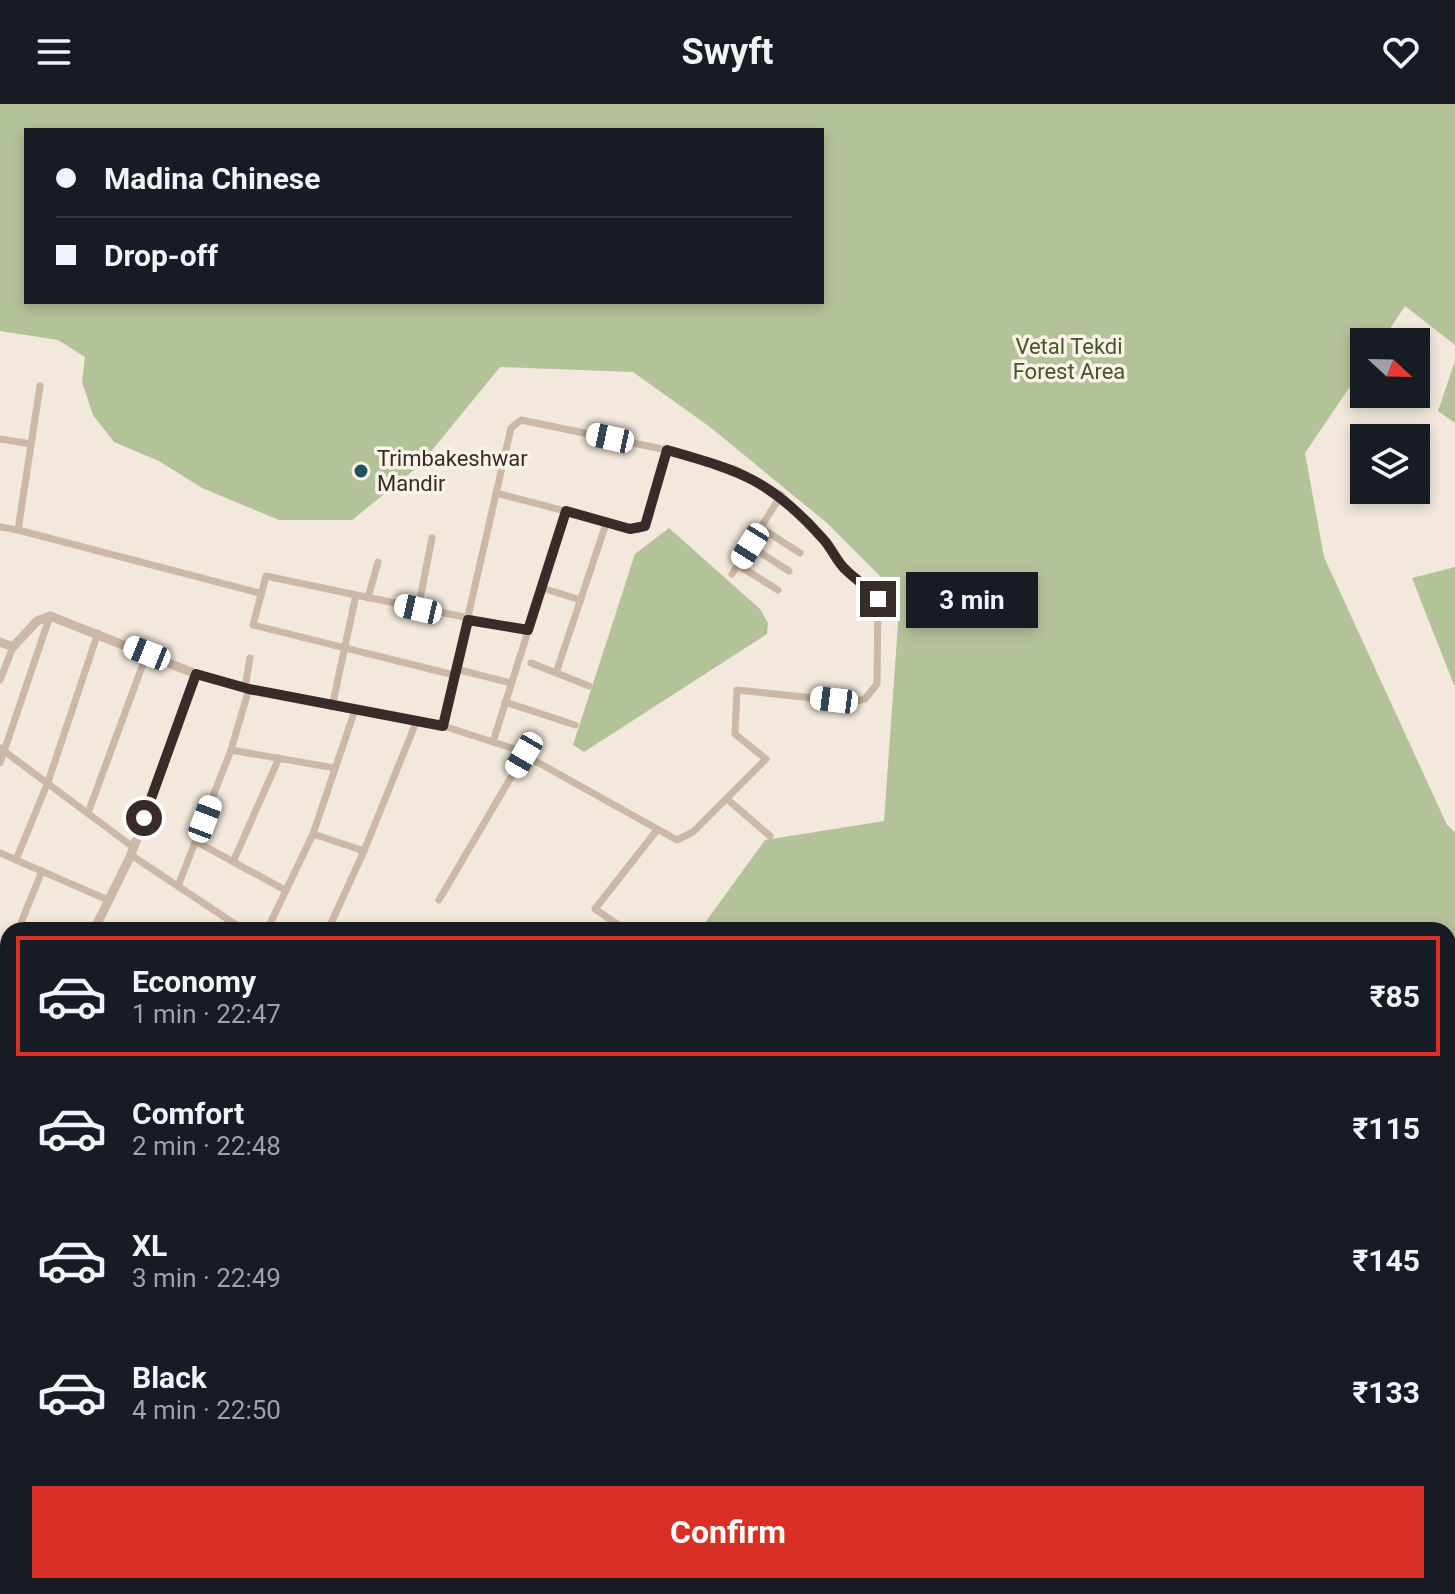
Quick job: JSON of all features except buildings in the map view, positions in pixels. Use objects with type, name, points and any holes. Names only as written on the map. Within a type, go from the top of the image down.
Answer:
[{"type":"street","points":[[18,530],[40,386]]},
{"type":"street","points":[[0,680],[13,647],[37,621],[50,616],[196,674],[332,707],[417,720],[493,742],[524,755],[672,839],[682,839],[766,759],[735,734],[737,690],[852,702],[865,699],[877,684],[878,599],[862,581],[846,570],[826,542],[781,495],[735,469],[667,450],[521,420],[511,428],[443,726]]},
{"type":"street","points":[[0,439],[31,444]]},
{"type":"street","points":[[496,493],[630,529],[645,526],[667,450]]},
{"type":"street","points":[[732,574],[781,495]]},
{"type":"street","points":[[493,742],[566,511]]},
{"type":"street","points":[[556,673],[607,521]]},
{"type":"street","points":[[0,527],[259,593]]},
{"type":"street","points":[[761,528],[800,553]]},
{"type":"street","points":[[418,609],[432,538]]},
{"type":"street","points":[[750,546],[789,571]]},
{"type":"street","points":[[368,598],[378,562]]},
{"type":"street","points":[[738,565],[778,590]]},
{"type":"street","points":[[511,683],[345,650],[253,625],[259,593],[266,576],[528,630]]},
{"type":"street","points":[[542,588],[581,600]]},
{"type":"street","points":[[332,707],[356,595]]},
{"type":"street","points":[[0,763],[2,749],[50,616]]},
{"type":"street","points":[[16,860],[48,782],[98,633]]},
{"type":"street","points":[[0,642],[13,647]]},
{"type":"street","points":[[88,813],[147,653]]},
{"type":"street","points":[[178,886],[231,750],[247,688],[250,658]]},
{"type":"street","points":[[531,663],[589,686]]},
{"type":"street","points":[[100,922],[132,851],[196,674]]},
{"type":"street","points":[[505,702],[575,725]]},
{"type":"street","points":[[271,922],[313,834],[355,710]]},
{"type":"street","points":[[332,922],[417,720]]},
{"type":"street","points":[[2,749],[178,886],[232,922]]},
{"type":"street","points":[[231,750],[335,768]]},
{"type":"street","points":[[439,900],[524,755]]},
{"type":"street","points":[[233,862],[279,758]]},
{"type":"street","points":[[727,799],[770,836]]},
{"type":"street","points":[[614,922],[595,909],[657,830]]},
{"type":"street","points":[[313,834],[364,851]]},
{"type":"street","points":[[197,842],[285,890]]},
{"type":"street","points":[[0,853],[108,900]]},
{"type":"street","points":[[21,922],[42,871]]},
{"type":"green space","name":"Vetal Tekdi Forest Area","points":[[0,104],[1455,104],[1455,345],[1405,306],[1390,328],[1350,328],[1350,387],[1305,453],[1324,557],[1447,825],[1455,832],[1455,922],[705,922],[765,840],[884,821],[900,596],[827,523],[710,427],[633,372],[500,367],[420,465],[352,520],[279,520],[202,488],[159,461],[114,442],[93,415],[82,382],[85,357],[58,340],[0,331]]},
{"type":"green space","points":[[1455,361],[1455,423],[1438,411]]},
{"type":"green space","points":[[669,528],[760,609],[768,623],[767,634],[584,752],[573,745],[635,554]]},
{"type":"green space","points":[[1455,567],[1455,685],[1454,685],[1412,578]]},
{"type":"place","name":"Trimbakeshwar Mandir","points":[[361,471]]},
{"type":"route","points":[[144,818],[196,674],[332,707],[443,726],[468,620],[528,630],[566,511],[630,529],[638,530],[645,526],[667,450],[735,469],[781,495],[826,542],[846,570],[862,581],[878,599]]}]
